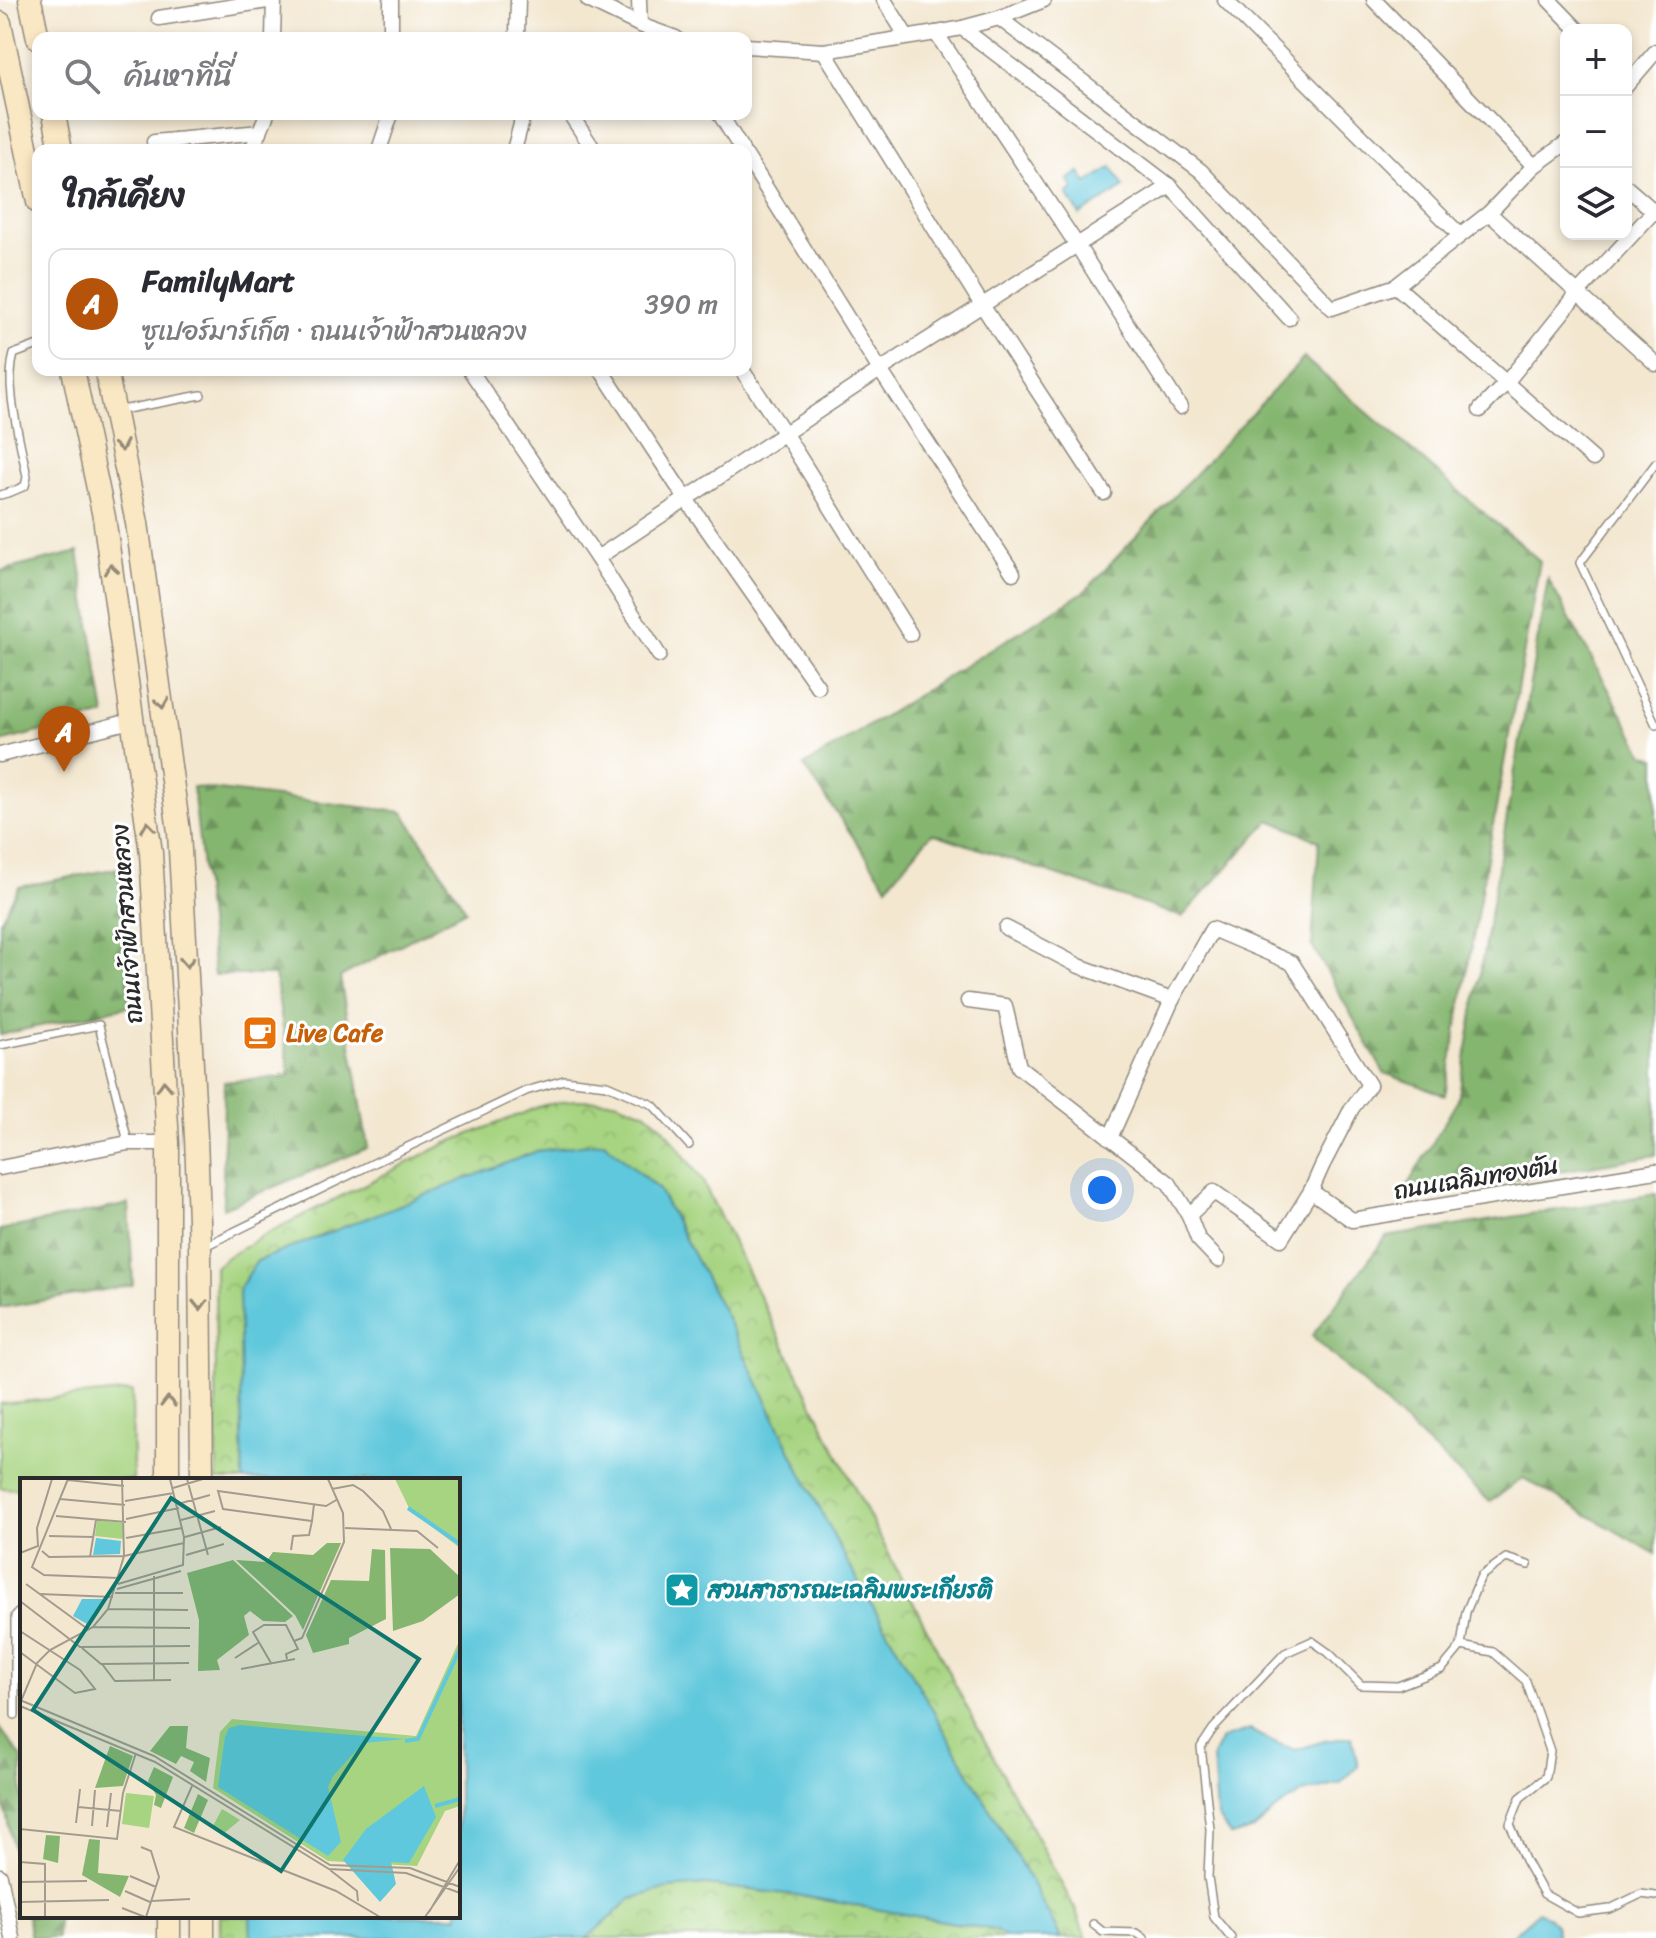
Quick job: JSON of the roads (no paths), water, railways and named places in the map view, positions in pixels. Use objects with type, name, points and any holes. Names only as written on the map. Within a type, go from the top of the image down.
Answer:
[{"type":"main road","points":[[30,0],[37,32]]},
{"type":"main road","points":[[0,23],[32,172]]},
{"type":"main road","points":[[23,128],[49,120]]},
{"type":"main road","points":[[55,120],[60,144]]},
{"type":"main road","name":"ถนนเจ้าฟ้าสวนหลวง","points":[[74,376],[104,517],[151,853],[168,1143],[168,1478]]},
{"type":"main road","points":[[107,376],[137,523],[179,832],[200,1248],[202,1478]]},
{"type":"street","points":[[159,18],[274,0],[273,32]]},
{"type":"street","points":[[391,0],[391,32]]},
{"type":"street","points":[[518,0],[518,32]]},
{"type":"street","points":[[588,0],[658,32]]},
{"type":"street","points":[[639,0],[640,25]]},
{"type":"street","points":[[884,0],[907,37]]},
{"type":"street","points":[[1225,0],[1460,235]]},
{"type":"street","points":[[1374,0],[1534,166]]},
{"type":"street","points":[[1549,0],[1572,24]]},
{"type":"street","points":[[752,46],[824,51],[962,28],[999,18],[1038,1]]},
{"type":"street","points":[[999,18],[1201,171],[1332,308],[1396,286],[1489,213],[1534,166],[1560,147]]},
{"type":"street","points":[[962,28],[1170,186],[1289,318]]},
{"type":"street","points":[[936,33],[1180,407]]},
{"type":"street","points":[[824,51],[982,305],[1104,493]]},
{"type":"street","points":[[1632,78],[1654,58]]},
{"type":"street","points":[[255,144],[265,120]]},
{"type":"street","points":[[381,144],[389,120]]},
{"type":"street","points":[[516,144],[521,120]]},
{"type":"street","points":[[574,120],[590,144]]},
{"type":"street","points":[[724,120],[738,144]]},
{"type":"street","points":[[154,142],[260,132]]},
{"type":"street","points":[[752,166],[880,370],[1013,573]]},
{"type":"street","points":[[597,558],[880,370],[1170,186]]},
{"type":"street","points":[[1480,410],[1506,383],[1578,293],[1655,211],[1632,192]]},
{"type":"street","points":[[1489,213],[1656,364]]},
{"type":"street","points":[[1396,286],[1593,459]]},
{"type":"street","points":[[474,376],[659,655]]},
{"type":"street","points":[[605,376],[686,499],[818,687]]},
{"type":"street","points":[[746,376],[910,634]]},
{"type":"street","points":[[0,755],[134,720]]},
{"type":"street","points":[[1006,928],[1079,966],[1172,1000]]},
{"type":"street","points":[[1110,1138],[1172,1000],[1212,929],[1292,963],[1369,1085],[1352,1108],[1311,1191],[1281,1239],[1214,1192],[1189,1215]]},
{"type":"street","points":[[968,1001],[1005,1006],[1019,1067],[1169,1183],[1189,1215],[1198,1239],[1218,1260]]},
{"type":"street","points":[[0,1168],[128,1143],[168,1143]]},
{"type":"street","name":"ถนนเฉลิมทองตัน","points":[[1311,1191],[1352,1220],[1656,1171]]},
{"type":"street","points":[[0,1876],[8,1935]]},
{"type":"lane","points":[[0,495],[25,486],[27,477],[10,366],[14,354],[32,347]]},
{"type":"lane","points":[[114,412],[201,395]]},
{"type":"lane","points":[[1656,463],[1580,563],[1656,725]]},
{"type":"lane","points":[[0,1045],[99,1025],[128,1143]]},
{"type":"lane","points":[[200,1248],[526,1091],[564,1080],[607,1085],[653,1105],[689,1145]]},
{"type":"lane","points":[[1231,1938],[1214,1917],[1208,1877],[1210,1829],[1201,1747],[1213,1729],[1285,1653],[1312,1641],[1329,1653],[1361,1685],[1398,1686],[1442,1669],[1461,1646],[1466,1612],[1481,1576],[1506,1558],[1528,1565]]},
{"type":"lane","points":[[15,1715],[15,1616],[20,1611]]},
{"type":"lane","points":[[1461,1646],[1493,1652],[1526,1681],[1541,1721],[1550,1751],[1546,1777],[1520,1798],[1510,1824],[1544,1894],[1578,1913],[1610,1909],[1641,1894],[1656,1896]]},
{"type":"lane","points":[[1093,1924],[1103,1932],[1137,1933],[1144,1938]]},
{"type":"water","points":[[1112,167],[1124,187],[1080,215],[1067,194],[1074,189],[1068,180],[1079,172],[1087,183]]},
{"type":"water","name":"สวนสาธารณะเฉลิมพระเกียรติ","points":[[604,1142],[659,1190],[726,1316],[843,1554],[1061,1938],[1007,1938],[994,1930],[796,1895],[706,1885],[668,1888],[631,1899],[587,1938],[251,1938],[250,1918],[460,1918],[460,1478],[243,1478],[239,1289],[257,1261],[537,1151]]},
{"type":"water","points":[[1250,1730],[1296,1750],[1324,1741],[1352,1737],[1358,1766],[1340,1784],[1302,1793],[1276,1809],[1254,1829],[1231,1836],[1217,1817],[1213,1756],[1222,1739]]},
{"type":"water","points":[[1538,1912],[1552,1922],[1557,1938],[1509,1938]]},
{"type":"place","name":"FamilyMart","points":[[64,772]]},
{"type":"place","name":"Live Cafe","points":[[260,1033]]},
{"type":"place","name":"สวนสาธารณะเฉลิมพระเกียรติ","points":[[682,1590]]}]
